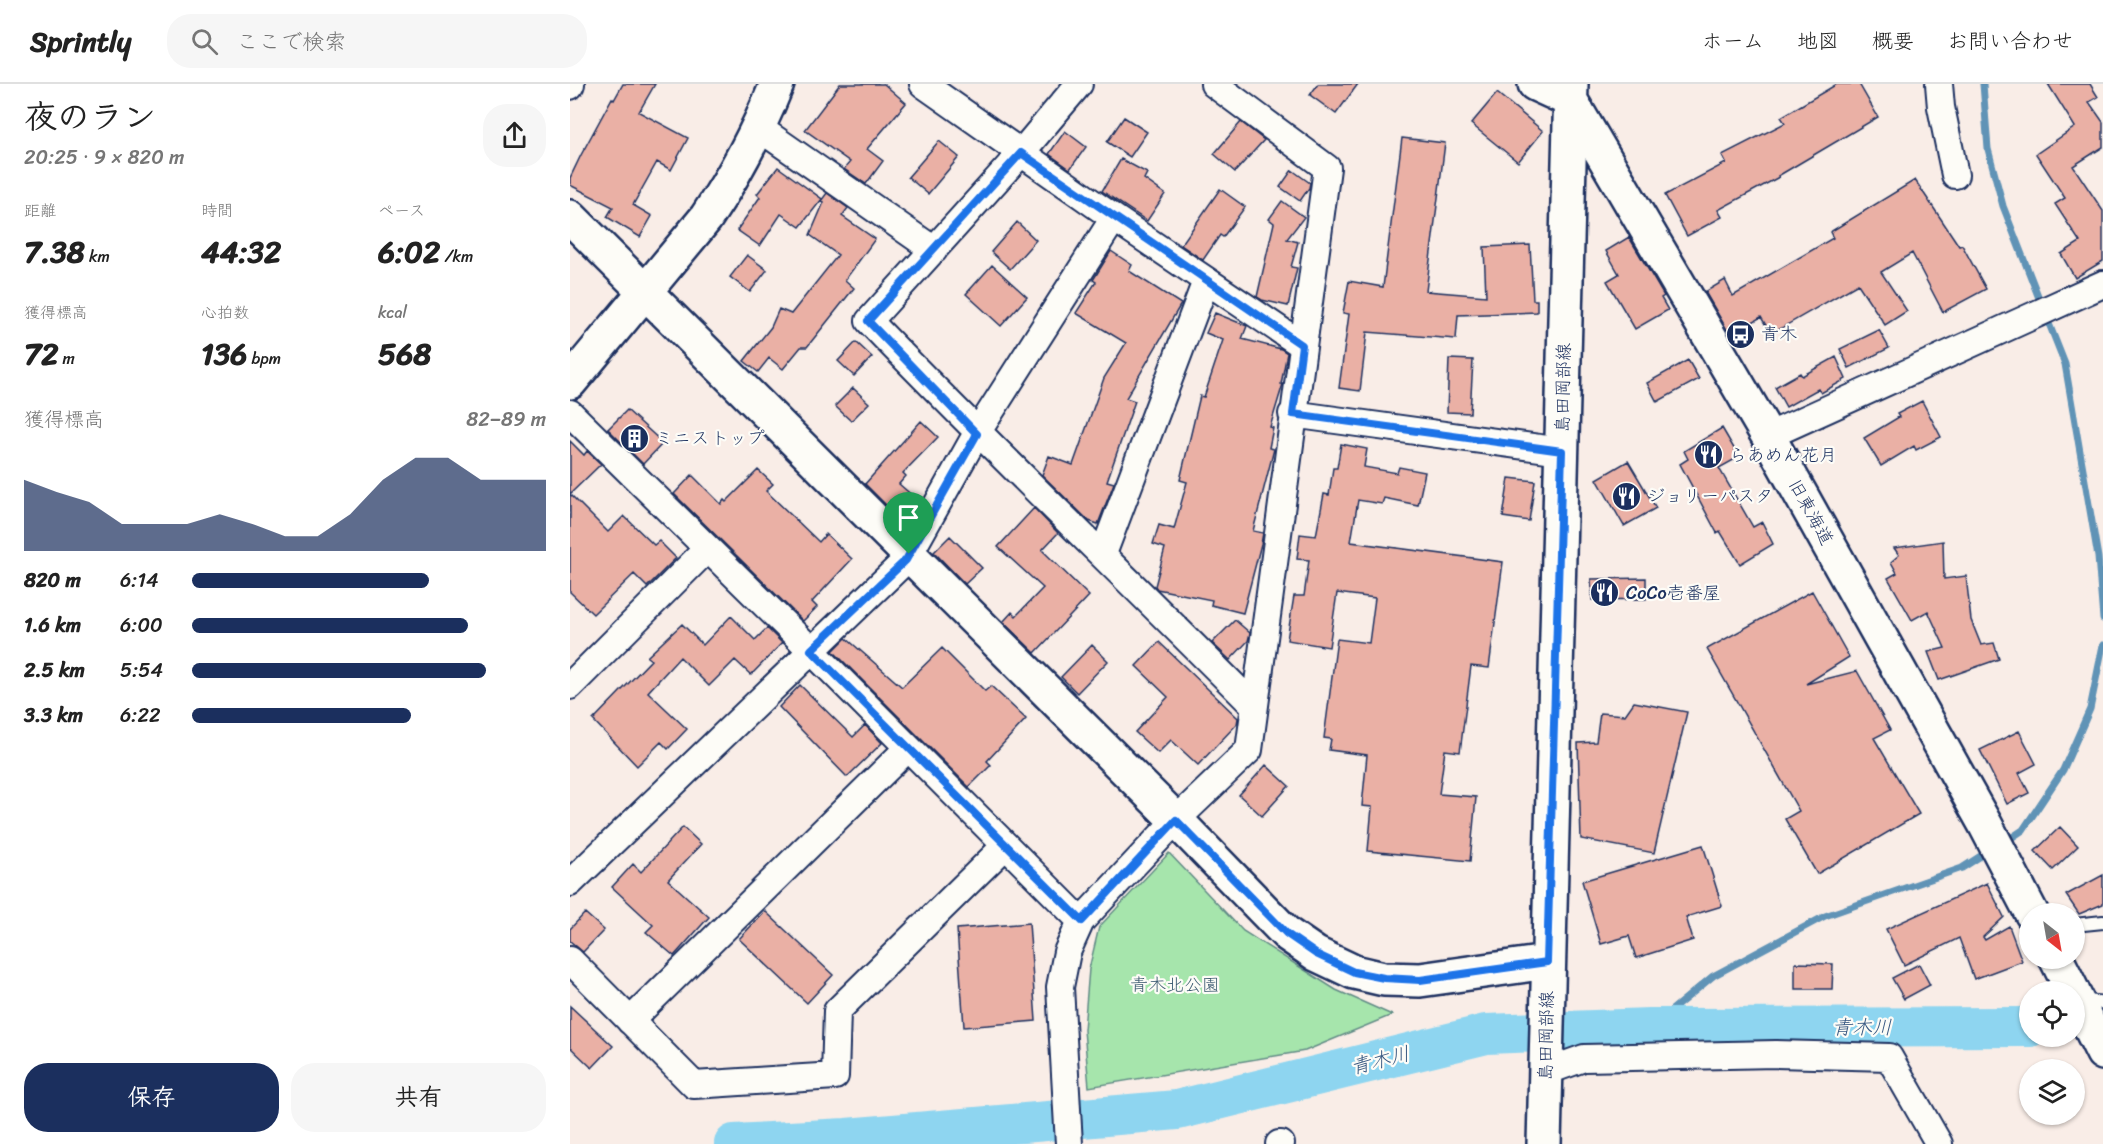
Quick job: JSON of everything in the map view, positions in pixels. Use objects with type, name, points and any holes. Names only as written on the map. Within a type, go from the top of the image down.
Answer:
[{"type":"street","points":[[570,382],[706,218],[726,189],[759,129],[777,84]]},
{"type":"street","points":[[922,84],[1302,345]]},
{"type":"street","points":[[1079,84],[1021,153],[868,321],[977,434],[1103,554],[1254,706]]},
{"type":"street","points":[[1069,1143],[1060,987],[1067,952],[1082,921],[1176,820],[1249,750],[1327,168],[1214,84]]},
{"type":"street","points":[[1535,84],[1568,89]]},
{"type":"street","points":[[1940,84],[1941,107],[1955,176]]},
{"type":"street","name":"旧東海道","points":[[1568,89],[1768,436],[1985,824],[2026,903]]},
{"type":"street","name":"島田岡部線","points":[[1544,1144],[1562,451],[1568,89]]},
{"type":"street","points":[[759,129],[934,250]]},
{"type":"street","points":[[570,217],[1176,820],[1287,934],[1316,954],[1354,972],[1384,978],[1420,980],[1547,962]]},
{"type":"street","points":[[570,883],[909,554],[977,434],[1114,218]]},
{"type":"street","points":[[1103,554],[1206,281]]},
{"type":"street","points":[[1768,436],[2103,284]]},
{"type":"street","points":[[570,413],[1082,921]]},
{"type":"street","points":[[1293,414],[1562,451]]},
{"type":"street","points":[[570,686],[707,549]]},
{"type":"street","points":[[630,1021],[908,748]]},
{"type":"street","points":[[570,960],[694,1085],[835,1076],[837,1011],[1005,846]]},
{"type":"street","points":[[2085,1005],[2103,1051]]},
{"type":"street","points":[[1545,1069],[1584,1058],[1776,1054],[1890,1057],[1939,1144]]},
{"type":"lane","points":[[2085,924],[2103,922]]},
{"type":"green space","name":"青木北公園","points":[[1169,853],[1243,931],[1336,990],[1392,1015],[1305,1051],[1089,1087],[1084,1030],[1089,969],[1099,927]]},
{"type":"building","points":[[623,84],[655,84],[639,112],[688,138],[671,170],[657,162],[633,205],[652,216],[640,237],[607,217],[613,207],[570,185],[570,178],[581,155],[612,98],[614,100]]},
{"type":"building","points":[[840,84],[884,84],[906,103],[867,149],[883,161],[866,184],[844,169],[850,162],[805,130]]},
{"type":"building","points":[[1318,84],[1358,84],[1336,114],[1310,95]]},
{"type":"building","points":[[1837,84],[1859,84],[1878,117],[1779,177],[1718,210],[1722,217],[1687,236],[1665,195],[1726,163],[1722,155],[1785,123],[1781,117]]},
{"type":"building","points":[[2048,84],[2090,84],[2098,97],[2089,102],[2103,122],[2103,147],[2073,166],[2103,211],[2103,261],[2075,278],[2061,254],[2080,242],[2055,204],[2065,198],[2036,154],[2075,127]]},
{"type":"building","points":[[1497,93],[1543,131],[1518,162],[1471,124]]},
{"type":"building","points":[[1124,117],[1147,132],[1130,157],[1107,142]]},
{"type":"building","points":[[1241,122],[1264,140],[1235,172],[1214,154]]},
{"type":"building","points":[[1065,131],[1086,147],[1070,169],[1049,154]]},
{"type":"building","points":[[1402,138],[1445,143],[1426,291],[1486,296],[1484,247],[1530,245],[1533,300],[1537,300],[1537,312],[1458,315],[1456,339],[1367,332],[1360,391],[1339,388],[1349,314],[1343,313],[1349,281],[1383,287]]},
{"type":"building","points":[[939,141],[959,157],[928,194],[908,177]]},
{"type":"building","points":[[1121,159],[1147,173],[1144,179],[1165,194],[1147,221],[1102,191]]},
{"type":"building","points":[[778,167],[822,199],[800,227],[781,214],[760,246],[737,230],[760,197],[757,194]]},
{"type":"building","points":[[1292,170],[1310,183],[1300,201],[1280,187]]},
{"type":"building","points":[[1915,180],[1959,246],[1962,245],[1986,289],[1943,312],[1912,253],[1881,272],[1907,311],[1885,325],[1858,284],[1771,334],[1761,317],[1730,335],[1705,292],[1725,280],[1733,296],[1833,238],[1830,232]]},
{"type":"building","points":[[1220,189],[1245,207],[1223,237],[1220,235],[1203,260],[1181,245]]},
{"type":"building","points":[[827,193],[848,208],[842,216],[875,239],[845,280],[854,288],[807,347],[801,347],[783,369],[769,358],[758,372],[744,361],[771,327],[779,309],[791,314],[838,255],[810,235],[824,202],[821,201]]},
{"type":"building","points":[[1282,201],[1304,217],[1287,239],[1298,242],[1291,267],[1297,268],[1288,306],[1257,297],[1274,223],[1269,219]]},
{"type":"building","points":[[1017,222],[1036,240],[1010,269],[991,252]]},
{"type":"building","points":[[1629,237],[1664,296],[1661,298],[1668,310],[1635,329],[1607,281],[1619,274],[1606,251]]},
{"type":"building","points":[[1111,251],[1132,265],[1129,271],[1181,304],[1126,398],[1135,401],[1107,481],[1114,483],[1098,524],[1089,521],[1042,475],[1049,456],[1073,465],[1104,378],[1126,343],[1076,313],[1096,282],[1093,280]]},
{"type":"building","points":[[747,255],[767,270],[750,292],[730,277]]},
{"type":"building","points":[[992,265],[1027,297],[1001,326],[966,294]]},
{"type":"building","points":[[1215,313],[1247,326],[1242,339],[1281,349],[1287,353],[1281,384],[1283,384],[1270,427],[1273,428],[1269,448],[1274,449],[1253,531],[1263,533],[1243,613],[1211,605],[1212,600],[1157,589],[1155,586],[1165,548],[1153,544],[1159,525],[1174,529],[1187,482],[1180,480],[1200,396],[1204,397],[1223,340],[1206,333]]},
{"type":"building","points":[[1879,330],[1889,348],[1849,368],[1840,349]]},
{"type":"building","points":[[856,342],[872,357],[854,376],[838,361]]},
{"type":"building","points":[[1836,357],[1846,379],[1821,393],[1818,389],[1786,407],[1775,387],[1800,373],[1802,376]]},
{"type":"building","points":[[1449,359],[1473,360],[1470,413],[1447,412]]},
{"type":"building","points":[[1688,360],[1699,379],[1657,402],[1647,383]]},
{"type":"building","points":[[853,388],[869,403],[851,421],[835,406]]},
{"type":"building","points":[[1922,401],[1941,437],[1916,450],[1914,446],[1881,466],[1864,438],[1899,417],[1897,414]]},
{"type":"building","name":"ミニストップ","points":[[627,410],[663,443],[643,464],[608,429]]},
{"type":"building","points":[[921,421],[938,437],[903,473],[906,476],[899,484],[914,497],[897,516],[865,484]]},
{"type":"building","points":[[1722,428],[1739,457],[1719,468],[1753,527],[1762,522],[1773,544],[1740,564],[1720,531],[1717,533],[1680,464],[1688,459],[1684,451]]},
{"type":"building","points":[[570,441],[584,455],[587,451],[601,464],[570,494]]},
{"type":"building","points":[[1341,444],[1367,449],[1364,467],[1397,473],[1399,467],[1425,472],[1418,505],[1384,498],[1382,504],[1358,500],[1351,542],[1503,562],[1489,668],[1471,666],[1460,752],[1445,750],[1439,794],[1476,797],[1470,861],[1368,851],[1372,807],[1362,806],[1367,755],[1329,750],[1331,739],[1324,738],[1337,639],[1369,643],[1375,598],[1337,593],[1329,647],[1287,640],[1294,596],[1304,596],[1309,560],[1297,559],[1300,534],[1316,536],[1324,494],[1329,495],[1333,468],[1337,468]]},
{"type":"building","points":[[1628,461],[1656,508],[1624,526],[1597,479]]},
{"type":"building","points":[[758,470],[773,484],[766,491],[819,542],[826,534],[852,559],[812,602],[817,607],[803,621],[674,494],[692,475],[721,504],[724,500],[726,502]]},
{"type":"building","points":[[1509,478],[1535,481],[1529,521],[1503,517]]},
{"type":"building","points":[[570,494],[608,532],[624,516],[654,545],[659,541],[676,558],[647,587],[634,574],[593,614],[570,592]]},
{"type":"building","points":[[1034,508],[1058,533],[1042,550],[1089,596],[1035,653],[1003,622],[1012,612],[1016,616],[1043,588],[998,547]]},
{"type":"building","points":[[950,536],[982,568],[965,584],[934,552]]},
{"type":"building","points":[[1943,541],[1944,579],[1966,576],[1971,620],[1981,645],[1994,643],[1999,659],[1939,680],[1928,652],[1945,648],[1928,611],[1912,620],[1888,578],[1897,573],[1891,562],[1899,555],[1894,548]]},
{"type":"building","points":[[1646,578],[1646,599],[1592,600],[1591,579]]},
{"type":"building","points":[[1812,591],[1849,657],[1806,684],[1857,671],[1890,730],[1874,738],[1919,814],[1817,874],[1785,819],[1799,811],[1707,649]]},
{"type":"building","points":[[731,616],[755,640],[767,628],[782,643],[751,675],[735,660],[709,686],[680,657],[648,692],[687,729],[668,749],[661,742],[637,766],[593,720],[651,660],[647,657],[682,624],[703,645]]},
{"type":"building","points":[[1235,620],[1250,633],[1248,641],[1230,660],[1212,643]]},
{"type":"building","points":[[846,638],[902,687],[942,648],[985,691],[991,686],[1026,719],[987,761],[991,765],[969,787],[833,651]]},
{"type":"building","points":[[1159,642],[1238,718],[1237,724],[1198,765],[1171,740],[1158,753],[1135,732],[1168,697],[1136,666]]},
{"type":"building","points":[[1092,645],[1108,661],[1077,693],[1061,677]]},
{"type":"building","points":[[800,685],[853,737],[865,725],[882,743],[847,777],[779,707]]},
{"type":"building","points":[[1634,702],[1687,712],[1654,853],[1581,839],[1578,743],[1596,742],[1600,713],[1625,715]]},
{"type":"building","points":[[2019,731],[2036,764],[2019,773],[2029,793],[2007,804],[1980,750]]},
{"type":"building","points":[[1266,765],[1289,786],[1262,816],[1239,795]]},
{"type":"building","points":[[683,827],[701,844],[668,880],[709,917],[674,956],[646,932],[653,925],[612,887],[633,864],[641,872]]},
{"type":"building","points":[[2060,827],[2078,846],[2053,870],[2035,851]]},
{"type":"building","points":[[1703,845],[1722,906],[1686,917],[1693,940],[1636,958],[1629,936],[1601,944],[1582,881]]},
{"type":"building","points":[[2103,875],[2103,904],[2085,912],[2085,903],[2071,903],[2066,895]]},
{"type":"building","points":[[1987,883],[2004,917],[1983,937],[1985,940],[2009,926],[2019,953],[2019,962],[1974,979],[1959,938],[1904,965],[1886,929]]},
{"type":"building","points":[[765,911],[833,975],[807,1003],[739,939]]},
{"type":"building","points":[[585,913],[604,930],[583,952],[570,941],[570,929]]},
{"type":"building","points":[[1029,923],[1036,1021],[964,1027],[957,929]]},
{"type":"building","points":[[1795,963],[1833,964],[1832,989],[1795,989]]},
{"type":"building","points":[[1919,964],[1930,985],[1904,999],[1892,978]]},
{"type":"building","points":[[570,1006],[613,1046],[592,1068],[570,1047]]},
{"type":"waterway","points":[[1983,84],[1988,149],[2003,206],[2042,306]]},
{"type":"waterway","points":[[2046,316],[2065,364],[2098,557],[2103,619]]},
{"type":"waterway","points":[[2005,842],[2023,830],[2063,770],[2090,709],[2103,645]]},
{"type":"waterway","points":[[1650,1028],[1713,976],[1825,916],[1962,868],[1990,850]]},
{"type":"waterway","name":"青木川","points":[[734,1144],[846,1138],[1177,1110],[1486,1034],[1650,1028],[2019,1027]]},
{"type":"place","name":"青木","points":[[1740,334]]},
{"type":"place","name":"ミニストップ","points":[[634,438]]},
{"type":"place","name":"らあめん花月","points":[[1708,455]]},
{"type":"place","name":"ジョリーパスタ","points":[[1626,496]]},
{"type":"place","name":"CoCo壱番屋","points":[[1605,593]]},
{"type":"route","points":[[1021,153],[1302,345],[1293,414],[1562,451],[1547,962],[1420,980],[1384,978],[1354,972],[1316,954],[1287,934],[1176,820],[1082,921],[811,650],[906,560],[909,554],[977,434],[868,321],[1021,153]]}]
